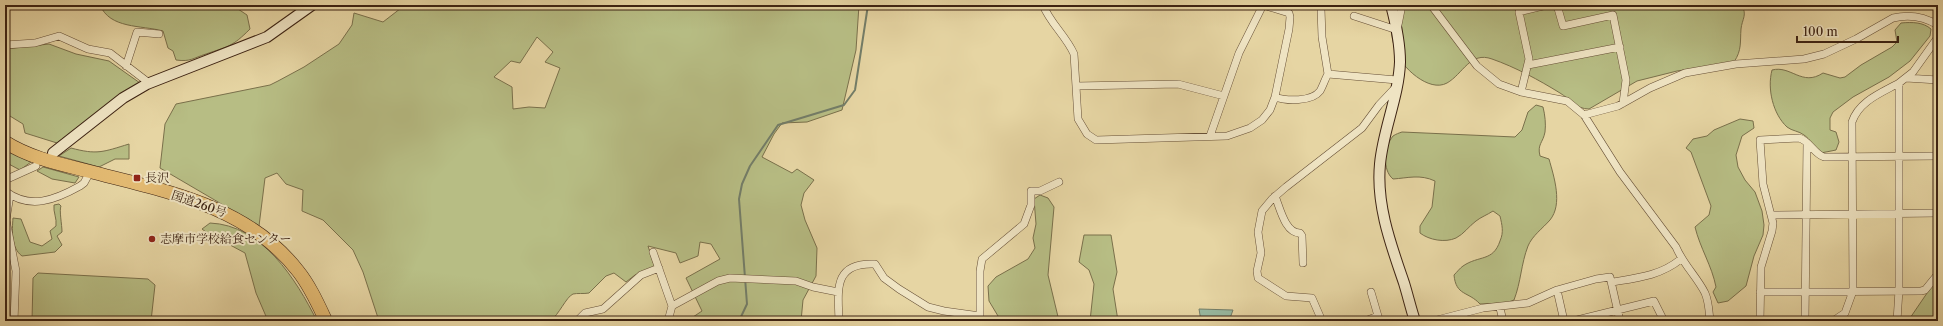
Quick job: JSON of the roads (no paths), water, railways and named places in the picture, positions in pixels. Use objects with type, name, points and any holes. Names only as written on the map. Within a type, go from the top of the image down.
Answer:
[{"type":"highway","name":"国道260号","points":[[5,142],[36,157],[194,200],[226,213],[257,230],[278,247],[298,271],[311,290],[326,321]]},
{"type":"street","points":[[53,153],[123,98],[149,83],[267,38],[312,5]]},
{"type":"street","points":[[1043,5],[1050,19],[1070,44],[1074,54],[1078,119],[1087,134],[1096,140],[1227,136],[1250,128],[1262,120],[1270,110],[1275,97],[1290,17],[1289,13],[1263,5],[1239,53],[1210,136]]},
{"type":"street","points":[[1391,5],[1397,30],[1400,63],[1383,141],[1380,166],[1381,196],[1384,219],[1415,321]]},
{"type":"street","points":[[1397,30],[1402,5]]},
{"type":"street","points":[[1431,5],[1477,66],[1499,84],[1521,92],[1567,101],[1584,115],[1620,172],[1676,247],[1681,259],[1704,292],[1708,303],[1710,321]]},
{"type":"street","points":[[1521,92],[1529,59],[1518,9],[1546,5]]},
{"type":"street","points":[[1557,5],[1563,26],[1613,15],[1626,80],[1623,103]]},
{"type":"street","points":[[1275,97],[1285,101],[1308,98],[1319,92],[1328,74],[1322,37],[1321,9]]},
{"type":"street","points":[[1584,115],[1623,103],[1650,88],[1685,73],[1736,64],[1804,59],[1824,54],[1899,16],[1915,15],[1932,21],[1938,25]]},
{"type":"street","points":[[1354,16],[1397,30]]},
{"type":"street","points":[[126,66],[137,32],[159,34]]},
{"type":"street","points":[[5,45],[35,42],[60,36],[88,49],[110,53],[149,83]]},
{"type":"street","points":[[1832,321],[1845,313],[1853,291],[1852,122],[1856,112],[1870,99],[1906,78],[1919,64],[1938,37]]},
{"type":"street","points":[[1528,65],[1620,47]]},
{"type":"street","points":[[1328,74],[1396,84]]},
{"type":"street","points":[[1906,78],[1938,80]]},
{"type":"street","points":[[1897,321],[1899,290],[1899,83]]},
{"type":"street","points":[[1076,86],[1178,84],[1224,96]]},
{"type":"street","points":[[1322,321],[1312,298],[1286,296],[1258,278],[1257,271],[1261,253],[1259,225],[1262,211],[1275,196],[1362,128],[1396,84]]},
{"type":"street","points":[[1760,321],[1761,267],[1772,231],[1771,215],[1763,184],[1760,140],[1799,138],[1807,143],[1820,156],[1824,157],[1938,156]]},
{"type":"street","points":[[1805,321],[1807,143]]},
{"type":"street","points":[[5,180],[36,166]]},
{"type":"street","points":[[14,321],[16,271],[6,220],[8,193],[26,201],[46,202],[80,186],[84,183],[90,172]]},
{"type":"street","points":[[839,321],[838,292],[840,278],[845,272],[855,266],[875,264],[884,278],[928,307],[944,311],[980,316],[980,271],[982,259],[1024,224],[1031,205],[1031,191],[1040,190],[1059,182]]},
{"type":"street","points":[[1275,196],[1289,229],[1295,233],[1300,232],[1302,236],[1303,262]]},
{"type":"street","points":[[1771,215],[1938,213]]},
{"type":"street","points":[[653,252],[672,306],[668,321]]},
{"type":"street","points":[[1612,282],[1647,277],[1670,268],[1681,259]]},
{"type":"street","points":[[577,321],[585,313],[603,310],[641,275],[659,268]]},
{"type":"street","points":[[1760,292],[1925,290],[1938,274]]},
{"type":"street","points":[[1433,321],[1483,308],[1500,308],[1528,303],[1557,290],[1596,279],[1610,277],[1620,321]]},
{"type":"street","points":[[672,306],[718,281],[730,278],[796,281],[813,287],[838,292]]},
{"type":"street","points":[[1557,290],[1564,321]]},
{"type":"street","points":[[1365,321],[1379,319],[1371,292]]},
{"type":"street","points":[[1573,321],[1654,301],[1664,321]]},
{"type":"street","points":[[1500,308],[1503,321]]},
{"type":"waterway","points":[[739,321],[747,304],[739,199],[742,184],[750,166],[778,125],[844,105],[855,90],[868,5]]},
{"type":"place","name":"長沢","points":[[137,178]]},
{"type":"place","name":"志摩市学校給食センター","points":[[152,239]]}]
